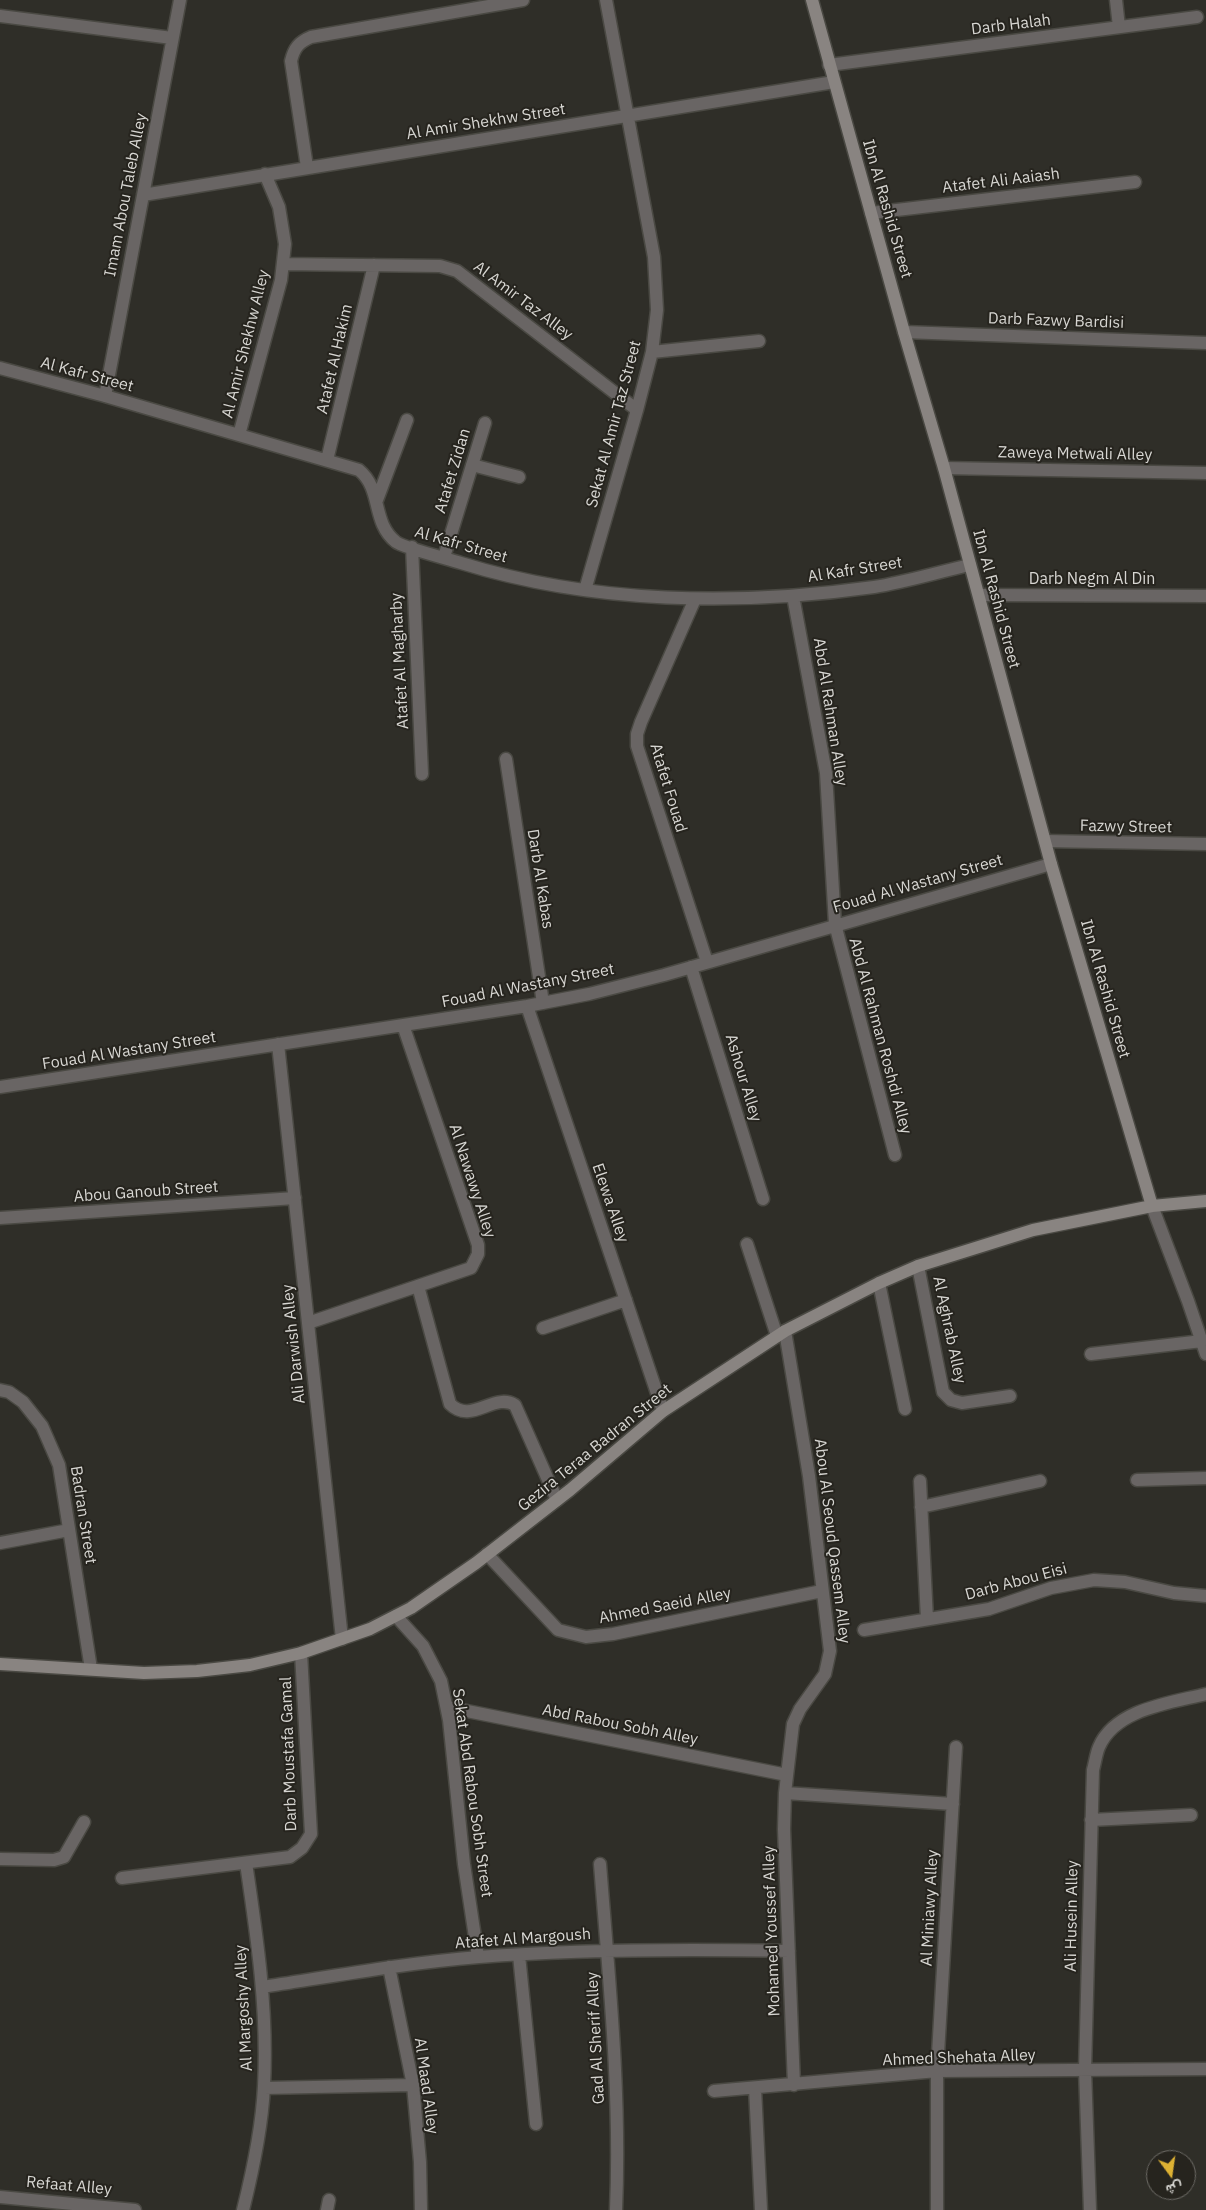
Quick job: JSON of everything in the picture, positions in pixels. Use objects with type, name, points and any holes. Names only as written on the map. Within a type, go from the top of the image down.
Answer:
[{"type":"street","name":"Imam Abou Taleb Alley","points":[[105,396],[180,0]]},
{"type":"street","points":[[307,167],[291,61],[293,50],[298,44],[311,36],[523,0]]},
{"type":"street","name":"Sekat Al Amir Taz Street","points":[[585,590],[652,352],[657,310],[654,257],[606,0]]},
{"type":"street","name":"Ibn Al Rashid Street","points":[[812,0],[904,332],[944,468],[1051,864],[1152,1206]]},
{"type":"street","points":[[1116,0],[1119,27]]},
{"type":"street","points":[[0,16],[172,38]]},
{"type":"street","name":"Darb Halah","points":[[829,65],[1197,17]]},
{"type":"street","name":"Al Amir Shekhw Street","points":[[143,194],[834,82]]},
{"type":"street","name":"Al Amir Shekhw Alley","points":[[239,435],[281,280],[285,244],[279,207],[265,174]]},
{"type":"street","name":"Atafet Ali Aaiash","points":[[871,214],[1135,182]]},
{"type":"street","name":"Al Amir Taz Alley","points":[[283,264],[440,266],[457,271],[637,410]]},
{"type":"street","name":"Atafet Al Hakim","points":[[327,460],[374,265]]},
{"type":"street","name":"Darb Fazwy Bardisi","points":[[904,332],[1206,343]]},
{"type":"street","points":[[652,352],[759,341]]},
{"type":"street","name":"Al Kafr Street","points":[[0,368],[105,396],[359,470],[368,478],[377,500],[378,516],[386,530],[397,543],[490,572],[585,590],[696,599],[793,596],[876,586],[970,565]]},
{"type":"street","points":[[377,500],[408,420]]},
{"type":"street","name":"Atafet Zidan","points":[[444,557],[485,423]]},
{"type":"street","points":[[472,465],[519,477]]},
{"type":"street","name":"Zaweya Metwali Alley","points":[[944,468],[1206,473]]},
{"type":"street","name":"Atafet Al Magharby","points":[[412,547],[422,774]]},
{"type":"street","name":"Darb Negm Al Din","points":[[979,595],[1206,596]]},
{"type":"street","name":"Abd Al Rahman Alley","points":[[793,596],[826,773],[835,924]]},
{"type":"street","name":"Atafet Fouad","points":[[696,599],[641,722],[637,734],[637,746],[707,962]]},
{"type":"street","name":"Darb Al Kabas","points":[[506,759],[543,1003]]},
{"type":"street","name":"Fazwy Street","points":[[1045,842],[1206,844]]},
{"type":"street","name":"Fouad Al Wastany Street","points":[[0,1087],[526,1006],[589,994],[691,967],[835,924],[1051,864]]},
{"type":"street","name":"Abd Al Rahman Roshdi Alley","points":[[835,924],[894,1155]]},
{"type":"street","name":"Ashour Alley","points":[[691,967],[763,1199]]},
{"type":"street","name":"Elewa Alley","points":[[526,1006],[662,1411]]},
{"type":"street","name":"Al Nawawy Alley","points":[[308,1323],[471,1268],[478,1254],[478,1245],[403,1025]]},
{"type":"street","name":"Ali Darwish Alley","points":[[278,1044],[342,1640]]},
{"type":"street","name":"Abou Ganoub Street","points":[[0,1218],[295,1198]]},
{"type":"street","name":"Gezira Teraa Badran Street","points":[[0,1664],[144,1673],[197,1671],[250,1665],[302,1653],[342,1640],[411,1608],[487,1554],[557,1500],[662,1411],[781,1334],[879,1283],[918,1266],[1033,1230],[1152,1206],[1206,1201]]},
{"type":"street","points":[[1152,1206],[1206,1354]]},
{"type":"street","name":"Abou Al Seoud Qassem Alley","points":[[747,1244],[781,1334],[809,1476],[830,1651],[825,1674],[800,1709],[793,1724],[787,1775]]},
{"type":"street","name":"Al Aghrab Alley","points":[[918,1266],[943,1392],[951,1400],[962,1403],[1010,1396]]},
{"type":"street","points":[[879,1283],[905,1409]]},
{"type":"street","points":[[418,1286],[450,1404],[456,1409],[470,1412],[503,1402],[515,1405],[557,1500]]},
{"type":"street","points":[[543,1328],[626,1300]]},
{"type":"street","points":[[1091,1354],[1202,1342]]},
{"type":"street","name":"Badran Street","points":[[0,1390],[9,1392],[23,1402],[42,1426],[59,1465],[91,1669]]},
{"type":"street","points":[[1137,1480],[1206,1478]]},
{"type":"street","points":[[920,1481],[927,1619]]},
{"type":"street","points":[[921,1507],[1040,1481]]},
{"type":"street","points":[[0,1543],[69,1530]]},
{"type":"street","name":"Ahmed Saeid Alley","points":[[487,1554],[558,1630],[586,1636],[613,1634],[822,1591]]},
{"type":"street","name":"Darb Abou Eisi","points":[[864,1630],[989,1609],[1051,1588],[1094,1580],[1125,1582],[1174,1593],[1206,1596]]},
{"type":"street","name":"Sekat Abd Rabou Sobh Street","points":[[396,1616],[423,1646],[441,1681],[447,1707],[464,1864],[478,1957]]},
{"type":"street","name":"Darb Moustafa Gamal","points":[[122,1878],[290,1857],[302,1848],[310,1834],[302,1653]]},
{"type":"street","name":"Ali Husein Alley","points":[[1090,2210],[1085,2070],[1093,1770],[1099,1747],[1113,1727],[1133,1715],[1148,1709],[1206,1694]]},
{"type":"street","name":"Abd Rabou Sobh Alley","points":[[447,1707],[787,1775]]},
{"type":"street","name":"Al Miniawy Alley","points":[[937,2210],[937,2071],[956,1746]]},
{"type":"street","name":"Mohamed Youssef Alley","points":[[787,1775],[784,1829],[794,2085]]},
{"type":"street","points":[[785,1794],[953,1804]]},
{"type":"street","points":[[1091,1820],[1191,1814]]},
{"type":"street","points":[[0,1859],[54,1860],[64,1857],[84,1822]]},
{"type":"street","name":"Al Margoshy Alley","points":[[243,2210],[252,2171],[264,2088],[262,1987],[246,1863]]},
{"type":"street","name":"Gad Al Sherif Alley","points":[[600,1864],[616,2100],[618,2168],[616,2210]]},
{"type":"street","name":"Atafet Al Margoush","points":[[262,1987],[389,1967],[478,1957],[607,1950],[789,1951]]},
{"type":"street","points":[[519,1955],[536,2124]]},
{"type":"street","name":"Al Maad Alley","points":[[389,1967],[412,2086],[420,2162],[421,2210]]},
{"type":"street","name":"Ahmed Shehata Alley","points":[[714,2091],[937,2071],[1206,2069]]},
{"type":"street","points":[[264,2088],[412,2086]]},
{"type":"street","points":[[755,2088],[761,2210]]},
{"type":"street","name":"Refaat Alley","points":[[0,2197],[135,2210]]}]
